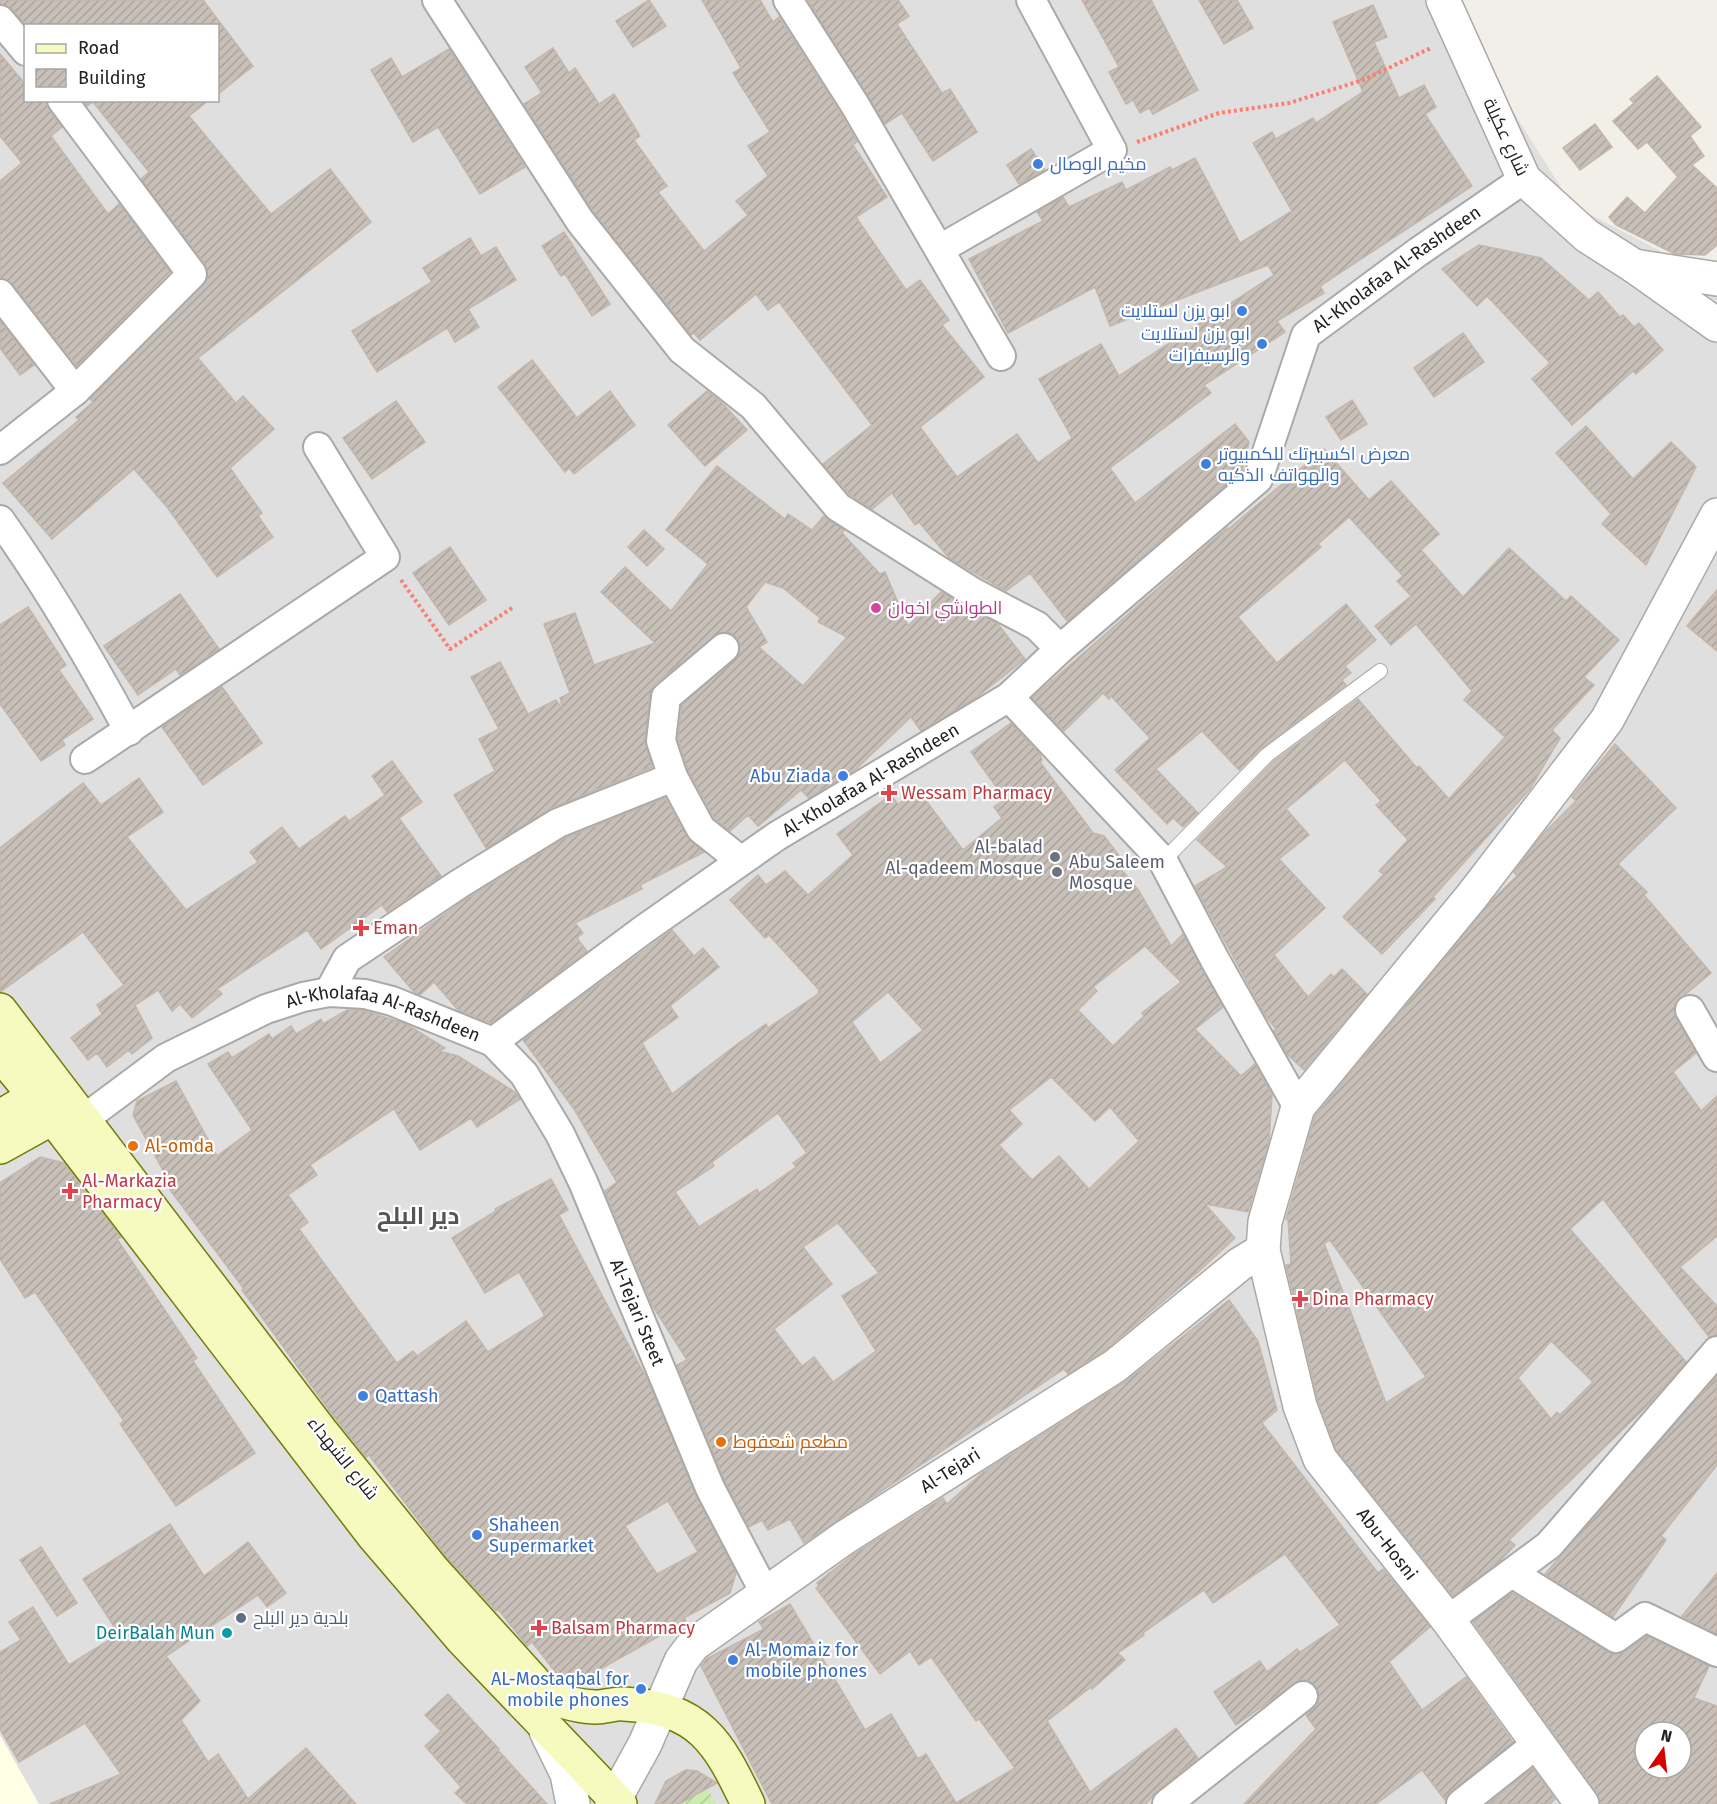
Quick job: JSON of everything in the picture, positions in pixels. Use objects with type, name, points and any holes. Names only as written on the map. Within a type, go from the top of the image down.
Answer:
[{"type":"main road","name":"شارع الشهداء","points":[[0,1010],[60,1105],[285,1424],[373,1535],[462,1639],[616,1802]]},
{"type":"main road","name":"شارع الشهداء","points":[[0,1054],[60,1105],[433,1570],[547,1696],[569,1704],[597,1707],[621,1704],[661,1708],[691,1721],[725,1755],[748,1804]]},
{"type":"main road","points":[[0,1117],[60,1105]]},
{"type":"main road","points":[[0,1147],[60,1105]]},
{"type":"street","points":[[437,0],[580,221],[682,350],[753,406],[838,507],[974,593],[1037,626],[1060,649]]},
{"type":"street","points":[[788,0],[940,249],[1001,357]]},
{"type":"street","points":[[940,249],[1112,150],[1031,0]]},
{"type":"street","name":"شارع عكيلة","points":[[1443,0],[1524,179],[1587,236],[1717,325]]},
{"type":"street","points":[[0,20],[24,49]]},
{"type":"street","points":[[0,450],[75,391],[192,274],[63,102]]},
{"type":"street","name":"Al-Kholafaa Al-Rashdeen","points":[[60,1105],[166,1058],[266,1009],[303,997],[329,992],[365,994],[392,1001],[493,1042],[740,860],[1009,697],[1060,649],[1258,479],[1306,335],[1418,252],[1524,179]]},
{"type":"street","points":[[1634,266],[1717,279]]},
{"type":"street","points":[[0,294],[75,391]]},
{"type":"street","points":[[85,759],[385,557],[318,447]]},
{"type":"street","points":[[1009,697],[1163,861],[1215,960],[1298,1107],[1472,896],[1607,720],[1717,514]]},
{"type":"street","points":[[0,520],[22,551],[88,658],[129,731]]},
{"type":"street","points":[[724,648],[666,697],[661,741],[673,777],[701,829],[740,860]]},
{"type":"street","points":[[329,992],[347,959],[459,884],[558,823],[673,777]]},
{"type":"street","points":[[1690,1010],[1717,1058]]},
{"type":"street","name":"Al-Tejari Steet","points":[[493,1042],[524,1074],[560,1134],[583,1182],[710,1488],[765,1593]]},
{"type":"street","name":"Abu-Hosni","points":[[1298,1107],[1265,1222],[1263,1250],[1300,1406],[1320,1459],[1448,1620],[1582,1804]]},
{"type":"street","name":"Al-Tejari","points":[[616,1802],[645,1744],[681,1661],[693,1645],[844,1538],[1115,1366],[1240,1264],[1263,1250]]},
{"type":"street","points":[[1448,1620],[1549,1545],[1717,1351]]},
{"type":"street","points":[[1512,1573],[1616,1638],[1645,1617],[1717,1652]]},
{"type":"street","points":[[1167,1804],[1304,1696]]},
{"type":"street","points":[[542,1724],[558,1751],[567,1774],[573,1804]]},
{"type":"street","points":[[1461,1804],[1538,1743]]},
{"type":"lane","points":[[1163,861],[1268,755],[1380,671]]},
{"type":"path","points":[[1112,150],[1219,113],[1288,103],[1363,80],[1459,35]]},
{"type":"path","points":[[385,557],[450,649],[512,608]]},
{"type":"shaded area","points":[[0,0],[1443,0],[1572,205],[1691,267],[1717,273],[1717,1804],[0,1804]]},
{"type":"shaded area","points":[[0,1735],[39,1804],[0,1804]]},
{"type":"green space","points":[[696,1784],[709,1791],[716,1804],[667,1804]]},
{"type":"building","points":[[0,0],[203,0],[253,66],[219,93],[219,24],[24,24],[12,9],[0,4]]},
{"type":"building","points":[[649,0],[666,26],[633,47],[616,21]]},
{"type":"building","points":[[702,0],[760,0],[773,22],[779,17],[841,114],[857,142],[853,145],[887,197],[856,217],[906,290],[920,280],[949,320],[942,325],[984,377],[920,427],[957,477],[1017,434],[1038,463],[1072,438],[1039,379],[1101,344],[1119,376],[1274,275],[1268,265],[1110,326],[1095,287],[1008,333],[969,259],[1043,221],[1037,212],[1063,197],[1069,207],[1122,182],[1126,190],[1170,167],[1172,170],[1195,158],[1240,243],[1292,211],[1253,143],[1272,132],[1276,139],[1313,118],[1316,123],[1363,92],[1333,22],[1373,5],[1387,37],[1374,42],[1399,98],[1424,85],[1436,107],[1425,114],[1472,186],[1320,286],[1324,293],[1277,321],[1285,332],[1204,385],[1211,393],[1110,468],[1135,503],[1235,424],[1249,442],[1242,471],[1067,621],[1030,573],[1006,591],[949,558],[919,522],[915,525],[892,493],[872,509],[849,494],[823,464],[872,425],[779,302],[768,310],[756,294],[700,340],[694,333],[691,335],[593,211],[524,104],[542,93],[525,67],[553,48],[569,73],[575,68],[599,104],[614,94],[640,136],[634,140],[667,186],[658,192],[704,251],[748,215],[736,201],[768,176],[748,146],[770,132],[733,73],[741,68]]},
{"type":"building","points":[[808,0],[898,0],[909,16],[897,24],[942,93],[950,89],[977,132],[933,161],[902,113],[885,124]]},
{"type":"building","points":[[1082,0],[1151,0],[1198,90],[1153,114],[1149,108],[1140,113],[1133,100],[1126,104],[1109,72],[1119,67]]},
{"type":"building","points":[[1199,0],[1237,0],[1253,28],[1224,44]]},
{"type":"building","points":[[449,49],[525,167],[480,194],[438,127],[413,142],[371,70],[391,58],[402,77]]},
{"type":"building","points":[[0,54],[24,83],[24,102],[47,102],[49,110],[62,127],[51,136],[108,214],[119,204],[170,272],[77,366],[13,284],[0,278],[0,181],[22,163],[0,136]]},
{"type":"building","points":[[1657,76],[1701,127],[1690,136],[1704,156],[1692,165],[1717,188],[1717,245],[1705,255],[1675,254],[1616,225],[1609,217],[1627,197],[1645,213],[1684,170],[1677,176],[1647,142],[1638,149],[1613,121],[1634,103],[1630,99]]},
{"type":"building","points":[[93,102],[206,102],[189,116],[271,214],[330,169],[371,222],[198,358],[236,403],[243,396],[274,429],[230,468],[262,513],[258,516],[273,537],[217,577],[167,507],[134,469],[52,539],[3,483],[79,420],[76,417],[93,402],[90,399],[208,279],[205,264],[141,179],[149,172]]},
{"type":"building","points":[[1595,124],[1612,147],[1580,170],[1563,148]]},
{"type":"building","points":[[1031,149],[1045,170],[1019,184],[1007,165]]},
{"type":"building","points":[[564,232],[610,304],[592,316],[565,274],[561,276],[542,246]]},
{"type":"building","points":[[470,238],[481,256],[496,247],[516,280],[468,309],[479,327],[455,342],[447,328],[377,372],[352,331],[432,282],[423,268]]},
{"type":"building","points":[[1479,245],[1541,258],[1589,300],[1598,292],[1620,317],[1623,315],[1634,327],[1639,323],[1663,350],[1636,374],[1633,371],[1572,425],[1532,379],[1550,363],[1487,296],[1477,306],[1442,269]]},
{"type":"building","points":[[0,321],[34,365],[20,375],[0,348]]},
{"type":"building","points":[[1463,333],[1484,362],[1434,397],[1414,368]]},
{"type":"building","points":[[532,360],[577,418],[610,391],[635,425],[574,474],[569,468],[565,472],[498,387]]},
{"type":"building","points":[[707,391],[723,404],[747,430],[705,466],[668,425]]},
{"type":"building","points":[[1352,400],[1367,424],[1341,440],[1326,417]]},
{"type":"building","points":[[396,401],[425,442],[372,479],[343,438]]},
{"type":"building","points":[[1586,426],[1633,479],[1671,442],[1696,467],[1646,565],[1602,524],[1611,514],[1556,453]]},
{"type":"building","points":[[1324,449],[1369,500],[1391,481],[1439,534],[1421,550],[1463,597],[1509,548],[1566,601],[1571,596],[1619,640],[1584,677],[1594,685],[1552,730],[1560,738],[1530,789],[1433,897],[1435,899],[1382,954],[1343,917],[1384,874],[1379,871],[1408,840],[1376,805],[1381,801],[1345,760],[1286,809],[1309,835],[1279,859],[1325,908],[1274,955],[1308,997],[1331,974],[1334,977],[1342,969],[1367,994],[1304,1070],[1287,1054],[1274,1031],[1276,1029],[1265,1015],[1195,886],[1227,867],[1197,840],[1273,762],[1358,699],[1417,768],[1419,766],[1449,799],[1505,737],[1464,700],[1472,691],[1416,624],[1391,645],[1375,626],[1411,596],[1397,581],[1403,576],[1349,517],[1318,544],[1321,547],[1238,617],[1277,663],[1346,604],[1376,640],[1345,666],[1351,673],[1342,680],[1346,685],[1262,748],[1239,770],[1202,731],[1156,769],[1198,813],[1183,827],[1173,818],[1167,824],[1115,770],[1150,738],[1111,696],[1109,699],[1103,693],[1064,731],[1032,698],[1227,528],[1226,531]]},
{"type":"building","points":[[717,466],[785,519],[788,514],[812,530],[824,516],[844,530],[842,533],[880,574],[885,572],[908,626],[941,592],[998,624],[1025,659],[977,697],[921,731],[911,717],[854,771],[809,798],[801,790],[758,826],[748,815],[730,831],[714,818],[688,770],[678,739],[682,705],[739,654],[740,646],[737,638],[730,633],[721,632],[655,684],[650,694],[645,740],[652,767],[552,808],[486,848],[454,795],[495,771],[479,739],[499,729],[471,677],[500,662],[528,714],[556,700],[563,710],[560,698],[570,693],[544,624],[575,613],[594,665],[655,643],[601,592],[625,567],[671,611],[708,564],[666,530]],"holes":[[[765,582],[783,588],[820,618],[818,622],[847,637],[803,686],[759,647],[767,642],[746,607]]]},
{"type":"building","points":[[644,530],[664,549],[647,566],[628,547]]},
{"type":"building","points":[[450,547],[486,600],[449,625],[413,573]]},
{"type":"building","points":[[1717,590],[1717,651],[1687,626]]},
{"type":"building","points":[[180,594],[219,649],[180,675],[176,669],[138,695],[104,646]]},
{"type":"building","points":[[28,607],[66,665],[59,670],[93,719],[62,740],[65,745],[41,761],[0,704],[0,625]]},
{"type":"building","points":[[222,687],[262,743],[203,785],[162,727]]},
{"type":"building","points":[[1011,723],[1040,754],[1042,760],[1040,762],[1093,833],[1104,836],[1120,857],[1118,865],[1139,891],[1171,946],[1183,934],[1223,1007],[1195,1029],[1241,1076],[1255,1064],[1272,1095],[1269,1142],[1248,1212],[1205,1204],[1235,1238],[1198,1272],[1104,1351],[1068,1374],[1064,1369],[804,1543],[790,1519],[768,1530],[762,1520],[749,1527],[725,1481],[677,1365],[687,1360],[652,1305],[605,1191],[617,1182],[574,1109],[523,1040],[672,930],[694,956],[703,948],[719,967],[670,1006],[678,1017],[642,1043],[672,1094],[766,1024],[768,1028],[818,994],[819,990],[769,935],[765,938],[730,900],[758,875],[766,885],[785,871],[808,895],[853,855],[837,834],[891,795],[898,804],[918,790],[963,850],[1002,818],[994,807],[1005,799],[971,752]],"holes":[[[1145,946],[1181,982],[1142,1013],[1144,1016],[1113,1046],[1078,1010],[1097,991],[1093,987]],[[888,992],[923,1030],[880,1063],[852,1022]],[[1051,1077],[1095,1121],[1110,1107],[1139,1141],[1089,1189],[1059,1156],[1032,1180],[999,1145],[1022,1124],[1009,1110]],[[778,1113],[807,1153],[793,1163],[796,1167],[759,1193],[757,1189],[699,1227],[675,1192],[714,1166],[712,1162]],[[838,1223],[879,1273],[842,1296],[876,1351],[833,1382],[814,1357],[802,1366],[774,1329],[832,1284],[803,1247]]]},
{"type":"building","points":[[1615,744],[1676,808],[1618,864],[1647,892],[1644,895],[1711,973],[1675,1003],[1676,1018],[1696,1053],[1673,1072],[1701,1111],[1717,1096],[1717,1236],[1680,1267],[1717,1306],[1717,1335],[1709,1337],[1603,1199],[1570,1229],[1686,1362],[1647,1406],[1509,1540],[1515,1545],[1500,1561],[1453,1596],[1336,1450],[1318,1401],[1286,1265],[1291,1264],[1288,1219],[1286,1219],[1315,1116],[1494,898],[1517,876],[1514,872],[1543,834],[1576,801],[1572,797]],"holes":[[[1330,1240],[1426,1377],[1386,1403],[1324,1243]],[[1551,1341],[1593,1382],[1560,1415],[1557,1412],[1551,1419],[1518,1378]]]},
{"type":"building","points":[[392,761],[422,802],[399,818],[441,876],[387,912],[382,905],[321,949],[307,930],[217,989],[222,994],[192,1018],[180,1004],[172,1011],[158,990],[135,1005],[152,1038],[132,1054],[129,1050],[107,1067],[97,1053],[88,1060],[71,1038],[102,1014],[97,1005],[124,985],[83,932],[0,992],[0,848],[83,783],[101,805],[139,778],[163,812],[127,837],[186,910],[258,862],[250,852],[282,827],[299,849],[345,816],[349,821],[385,795],[372,776]]},
{"type":"building","points":[[665,798],[687,837],[704,852],[640,885],[642,889],[575,923],[583,933],[577,938],[587,951],[491,1023],[458,1010],[434,982],[420,995],[415,993],[384,957],[468,898],[565,838]]},
{"type":"building","points":[[347,1010],[362,1010],[406,1024],[445,1048],[439,1051],[458,1056],[515,1092],[520,1099],[477,1127],[471,1118],[420,1150],[394,1109],[310,1165],[317,1175],[288,1195],[308,1222],[299,1229],[397,1363],[413,1351],[417,1356],[466,1321],[488,1352],[545,1316],[519,1272],[485,1293],[452,1238],[496,1211],[495,1209],[551,1179],[568,1210],[559,1215],[648,1381],[695,1494],[736,1573],[730,1593],[684,1618],[686,1621],[574,1684],[561,1679],[532,1642],[527,1646],[498,1609],[496,1611],[447,1558],[369,1455],[366,1457],[335,1418],[242,1290],[244,1289],[170,1190],[173,1189],[133,1115],[137,1101],[176,1081],[217,1156],[252,1130],[208,1064],[228,1052],[232,1058],[269,1034],[272,1039],[291,1026],[296,1034],[321,1019],[323,1024]],"holes":[[[668,1501],[698,1552],[657,1574],[625,1526]]]},
{"type":"building","points":[[40,1157],[64,1163],[121,1237],[117,1239],[197,1358],[193,1361],[255,1453],[176,1506],[120,1424],[124,1421],[35,1292],[25,1298],[0,1259],[0,1183]]},
{"type":"building","points":[[1229,1300],[1258,1341],[1277,1410],[1262,1423],[1378,1573],[1383,1569],[1430,1627],[1389,1662],[1422,1710],[1466,1677],[1513,1742],[1451,1791],[1445,1800],[1422,1770],[1376,1804],[1244,1804],[1316,1729],[1306,1715],[1318,1703],[1319,1693],[1310,1681],[1300,1680],[1236,1725],[1214,1692],[1260,1661],[1267,1672],[1297,1649],[1300,1652],[1340,1625],[1285,1554],[1213,1603],[1204,1590],[1118,1653],[1125,1660],[1092,1689],[1091,1687],[1047,1721],[1090,1792],[1176,1728],[1198,1758],[1157,1791],[1146,1804],[772,1804],[701,1666],[706,1659],[764,1629],[759,1622],[790,1604],[865,1730],[891,1714],[918,1759],[926,1754],[956,1803],[1015,1768],[979,1719],[976,1721],[931,1657],[919,1665],[910,1651],[880,1674],[816,1588],[819,1586],[817,1583],[854,1554],[943,1498],[947,1504],[982,1473],[1125,1382]]},
{"type":"building","points":[[1717,1376],[1717,1465],[1661,1536],[1666,1540],[1613,1617],[1545,1574]]},
{"type":"building","points":[[170,1524],[204,1576],[248,1542],[286,1593],[267,1607],[258,1595],[166,1656],[200,1701],[181,1720],[208,1762],[218,1754],[248,1799],[306,1748],[356,1804],[50,1804],[121,1774],[85,1723],[19,1762],[0,1729],[0,1652],[21,1640],[9,1622],[33,1607],[69,1665],[119,1634],[83,1579]]},
{"type":"building","points":[[41,1547],[77,1603],[57,1616],[20,1560]]},
{"type":"building","points":[[1717,1573],[1717,1634],[1682,1616]]},
{"type":"building","points":[[1512,1593],[1608,1652],[1616,1654],[1625,1652],[1647,1636],[1709,1666],[1694,1698],[1717,1706],[1717,1804],[1600,1804],[1597,1793],[1473,1622]]},
{"type":"building","points":[[448,1694],[547,1804],[467,1804],[455,1793],[461,1787],[425,1746],[441,1731],[425,1715]]},
{"type":"building","points":[[1533,1768],[1555,1799],[1550,1804],[1488,1804]]},
{"type":"building","points":[[686,1770],[697,1771],[717,1783],[679,1804],[655,1804],[666,1781]]},
{"type":"place","name":"مخيم الوصال","points":[[1038,164]]},
{"type":"place","name":"ابو يزن لستلايت","points":[[1242,311]]},
{"type":"place","name":"ابو يزن لستلايت والرسيفرات","points":[[1262,344]]},
{"type":"place","name":"معرض اكسبيرتك للكمبيوتر والهواتف الذكيه","points":[[1206,464]]},
{"type":"place","name":"الطواشي اخوان","points":[[876,608]]},
{"type":"place","name":"Abu Ziada","points":[[843,776]]},
{"type":"place","name":"Wessam Pharmacy","points":[[889,793]]},
{"type":"place","name":"Al-balad Al-qadeem Mosque","points":[[1055,857]]},
{"type":"place","name":"Abu Saleem Mosque","points":[[1057,872]]},
{"type":"place","name":"Eman","points":[[361,928]]},
{"type":"place","name":"Al-omda","points":[[133,1146]]},
{"type":"place","name":"Al-Markazia Pharmacy","points":[[70,1191]]},
{"type":"place","name":"Dina Pharmacy","points":[[1300,1299]]},
{"type":"place","name":"Qattash","points":[[363,1396]]},
{"type":"place","name":"مطعم شعفوط","points":[[721,1442]]},
{"type":"place","name":"Shaheen Supermarket","points":[[477,1535]]},
{"type":"place","name":"بلدية دير البلح","points":[[241,1618]]},
{"type":"place","name":"Balsam Pharmacy","points":[[539,1628]]},
{"type":"place","name":"DeirBalah Mun","points":[[227,1633]]},
{"type":"place","name":"Al-Momaiz for mobile phones","points":[[733,1660]]},
{"type":"place","name":"AL-Mostaqbal for mobile phones","points":[[641,1689]]},
{"type":"district","name":"دير البلح","points":[[418,1216]]}]
